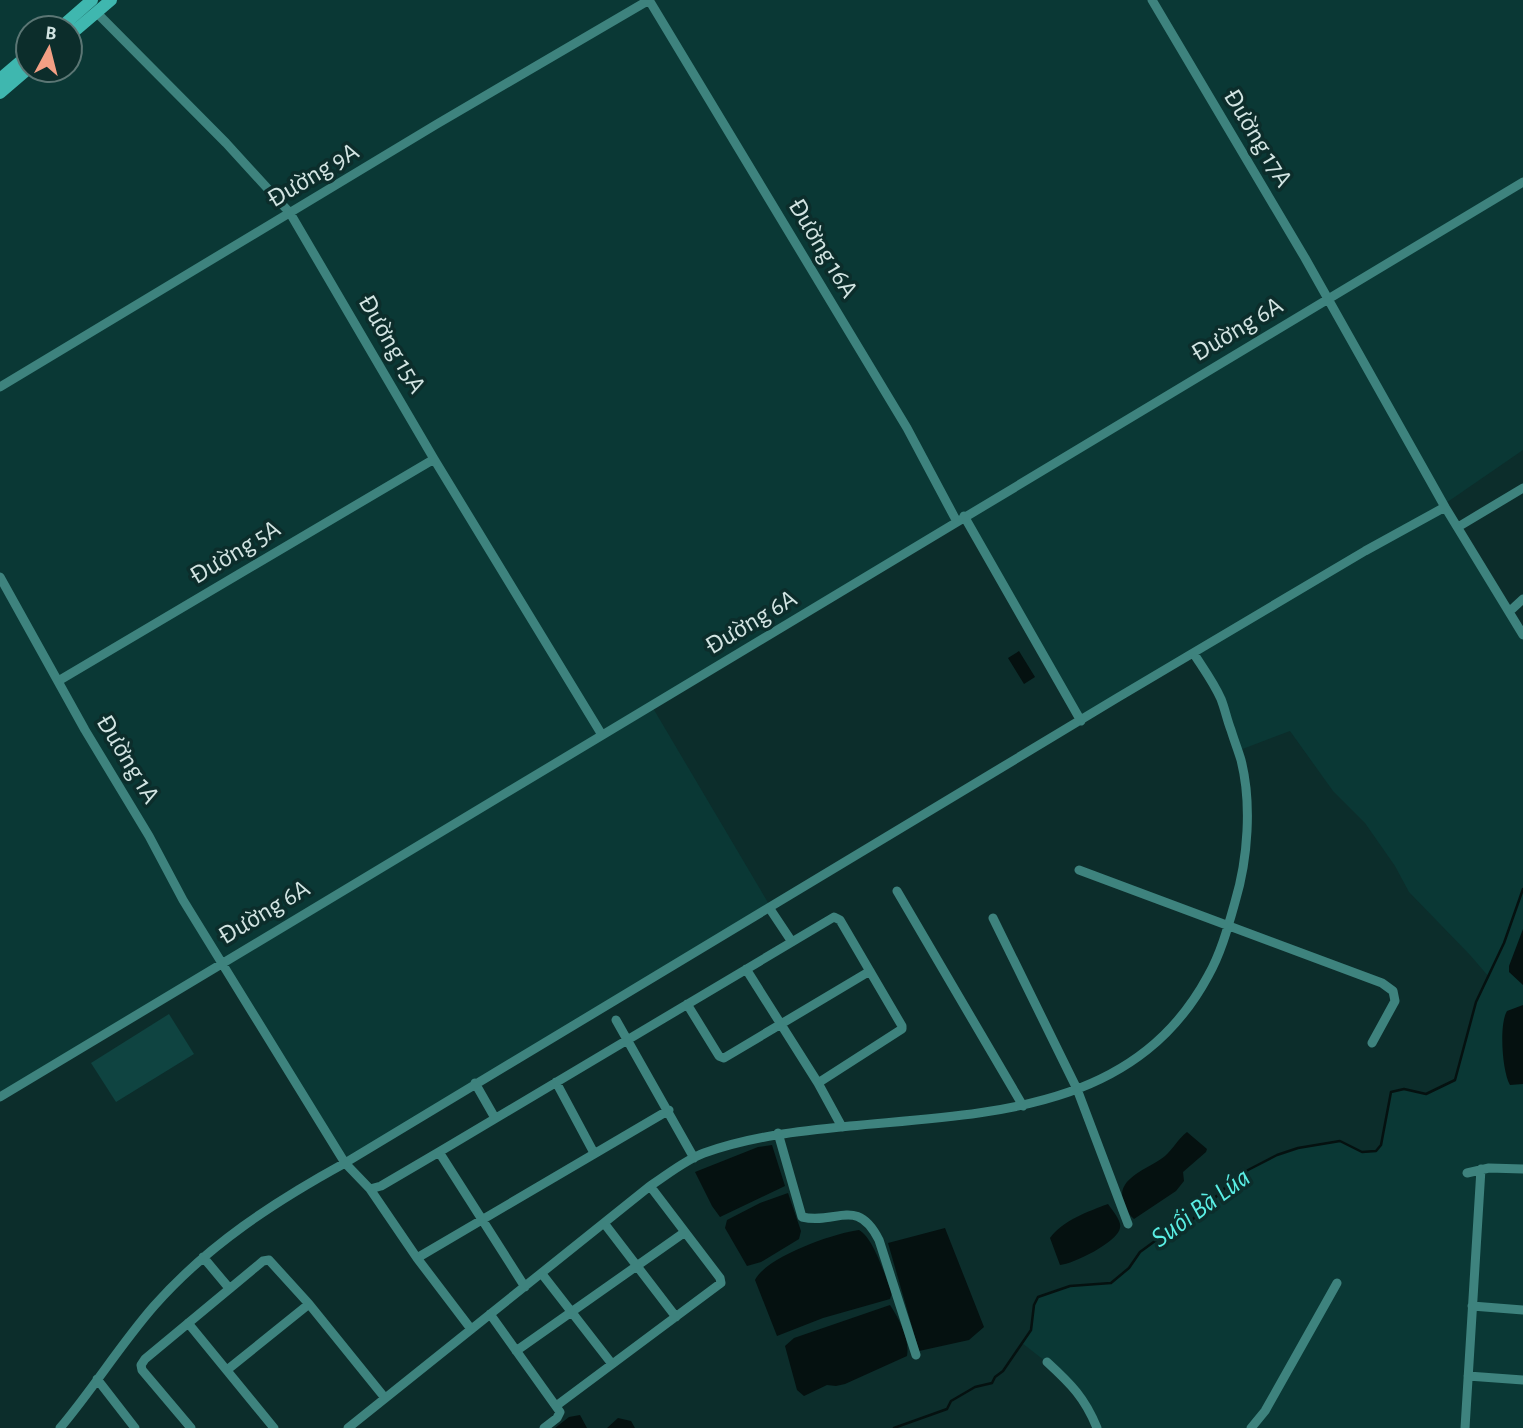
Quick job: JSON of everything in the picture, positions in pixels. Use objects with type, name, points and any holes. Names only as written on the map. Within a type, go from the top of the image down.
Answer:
[{"type":"street","points":[[91,4],[111,0]]},
{"type":"street","name":"Đường 9A","points":[[0,387],[649,0]]},
{"type":"street","name":"Đường 16A","points":[[649,0],[1080,721]]},
{"type":"street","name":"Đường 17A","points":[[1152,0],[1445,507],[1523,635]]},
{"type":"street","name":"Đường 15A","points":[[91,4],[290,213],[602,735]]},
{"type":"street","points":[[0,79],[14,67]]},
{"type":"street","points":[[0,93],[14,81]]},
{"type":"street","name":"Đường 6A","points":[[0,1097],[1523,182]]},
{"type":"street","name":"Đường 5A","points":[[58,681],[434,458]]},
{"type":"street","points":[[1458,527],[1523,488]]},
{"type":"street","points":[[60,1428],[156,1304],[203,1256],[284,1196],[345,1163],[1365,551],[1445,507]]},
{"type":"street","name":"Đường 1A","points":[[0,577],[220,963],[345,1163],[370,1189],[417,1258],[471,1329]]},
{"type":"street","points":[[1510,611],[1523,600]]},
{"type":"street","points":[[348,1428],[360,1424],[385,1398],[650,1186],[694,1158],[778,1133],[1023,1106],[1097,1083],[1124,1067],[1159,1040],[1178,1021],[1208,976],[1239,890],[1244,847],[1246,805],[1241,761],[1222,700],[1194,654]]},
{"type":"street","points":[[1079,870],[1382,983],[1392,991],[1395,1001],[1372,1043]]},
{"type":"street","points":[[897,891],[1023,1106]]},
{"type":"street","points":[[770,909],[792,942]]},
{"type":"street","points":[[370,1189],[381,1186],[439,1152],[834,917],[840,920],[902,1029],[818,1083]]},
{"type":"street","points":[[993,918],[1077,1089],[1128,1224]]},
{"type":"street","points":[[746,969],[818,1083],[842,1127]]},
{"type":"street","points":[[687,1004],[721,1058],[870,971]]},
{"type":"street","points":[[615,1020],[669,1110],[694,1158]]},
{"type":"street","points":[[556,1082],[594,1153]]},
{"type":"street","points":[[475,1083],[495,1118]]},
{"type":"street","points":[[417,1258],[669,1110]]},
{"type":"street","points":[[778,1133],[802,1217],[811,1219],[842,1214],[865,1219],[872,1227],[879,1240],[916,1355]]},
{"type":"street","points":[[439,1152],[525,1287]]},
{"type":"street","points":[[1467,1173],[1481,1169],[1523,1169]]},
{"type":"street","points":[[1465,1428],[1481,1169]]},
{"type":"street","points":[[556,1406],[721,1283],[720,1278],[650,1186]]},
{"type":"street","points":[[604,1223],[676,1317]]},
{"type":"street","points":[[516,1351],[685,1232]]},
{"type":"street","points":[[203,1256],[229,1288]]},
{"type":"street","points":[[191,1428],[142,1370],[141,1365],[229,1288],[263,1261],[269,1260],[309,1304],[385,1398]]},
{"type":"street","points":[[542,1274],[612,1364]]},
{"type":"street","points":[[1251,1428],[1265,1411],[1337,1283]]},
{"type":"street","points":[[227,1370],[309,1304]]},
{"type":"street","points":[[1472,1306],[1523,1310]]},
{"type":"street","points":[[489,1314],[556,1406],[559,1415],[544,1428]]},
{"type":"street","points":[[188,1323],[274,1428]]},
{"type":"street","points":[[1047,1362],[1076,1389],[1090,1409],[1097,1428]]},
{"type":"street","points":[[1468,1376],[1523,1380]]},
{"type":"street","points":[[97,1379],[135,1428]]},
{"type":"shaded area","points":[[0,0],[1523,0],[1523,450],[1446,503],[1082,717],[965,513],[650,703],[770,906],[345,1159],[224,964],[0,1094]]},
{"type":"shaded area","points":[[1444,510],[1523,640],[1523,1428],[1100,1428],[1092,1408],[1045,1361],[1022,1343],[1031,1330],[1034,1305],[1038,1297],[1070,1286],[1111,1283],[1129,1268],[1140,1252],[1155,1241],[1172,1235],[1191,1221],[1228,1185],[1248,1170],[1277,1155],[1298,1148],[1340,1141],[1362,1152],[1376,1151],[1381,1144],[1391,1092],[1404,1089],[1426,1094],[1455,1080],[1476,1002],[1489,977],[1409,892],[1395,866],[1365,823],[1333,791],[1290,731],[1240,750],[1197,655],[1366,553]]},
{"type":"shaded area","points":[[1019,651],[1035,677],[1024,684],[1008,658]]},
{"type":"shaded area","points":[[1523,929],[1523,985],[1509,972],[1509,966]]},
{"type":"shaded area","points":[[1523,1005],[1523,1084],[1510,1085],[1503,1059],[1503,1026],[1507,1011]]},
{"type":"shaded area","points":[[169,1014],[194,1054],[116,1102],[91,1063]]},
{"type":"shaded area","points":[[1187,1132],[1207,1149],[1206,1152],[1183,1172],[1184,1181],[1176,1191],[1134,1219],[1123,1201],[1125,1186],[1136,1174],[1165,1156]]},
{"type":"shaded area","points":[[772,1145],[785,1186],[720,1217],[695,1172],[758,1147]]},
{"type":"shaded area","points":[[788,1193],[801,1231],[799,1239],[761,1262],[747,1266],[725,1228],[727,1220],[760,1203]]},
{"type":"shaded area","points":[[1108,1204],[1120,1222],[1117,1234],[1094,1251],[1060,1265],[1050,1238],[1084,1213]]},
{"type":"shaded area","points":[[945,1228],[984,1327],[969,1340],[919,1351],[888,1243]]},
{"type":"shaded area","points":[[859,1230],[870,1241],[878,1258],[892,1293],[890,1299],[823,1318],[777,1336],[755,1280],[762,1271],[786,1255],[834,1236]]},
{"type":"shaded area","points":[[890,1305],[905,1336],[907,1356],[845,1384],[827,1385],[804,1396],[797,1390],[785,1346],[794,1338]]},
{"type":"shaded area","points":[[580,1415],[587,1428],[555,1428],[569,1417]]},
{"type":"shaded area","points":[[618,1418],[631,1421],[635,1428],[607,1428]]},
{"type":"waterway","name":"Suối Bà Lúa","points":[[894,1428],[947,1409],[951,1401],[975,1387],[992,1383],[1031,1330],[1034,1305],[1038,1297],[1070,1286],[1111,1283],[1129,1268],[1140,1252],[1191,1221],[1228,1185],[1248,1170],[1298,1148],[1340,1141],[1362,1152],[1376,1151],[1381,1145],[1391,1092],[1404,1089],[1426,1094],[1455,1080],[1476,1002],[1504,943],[1523,889]]}]
